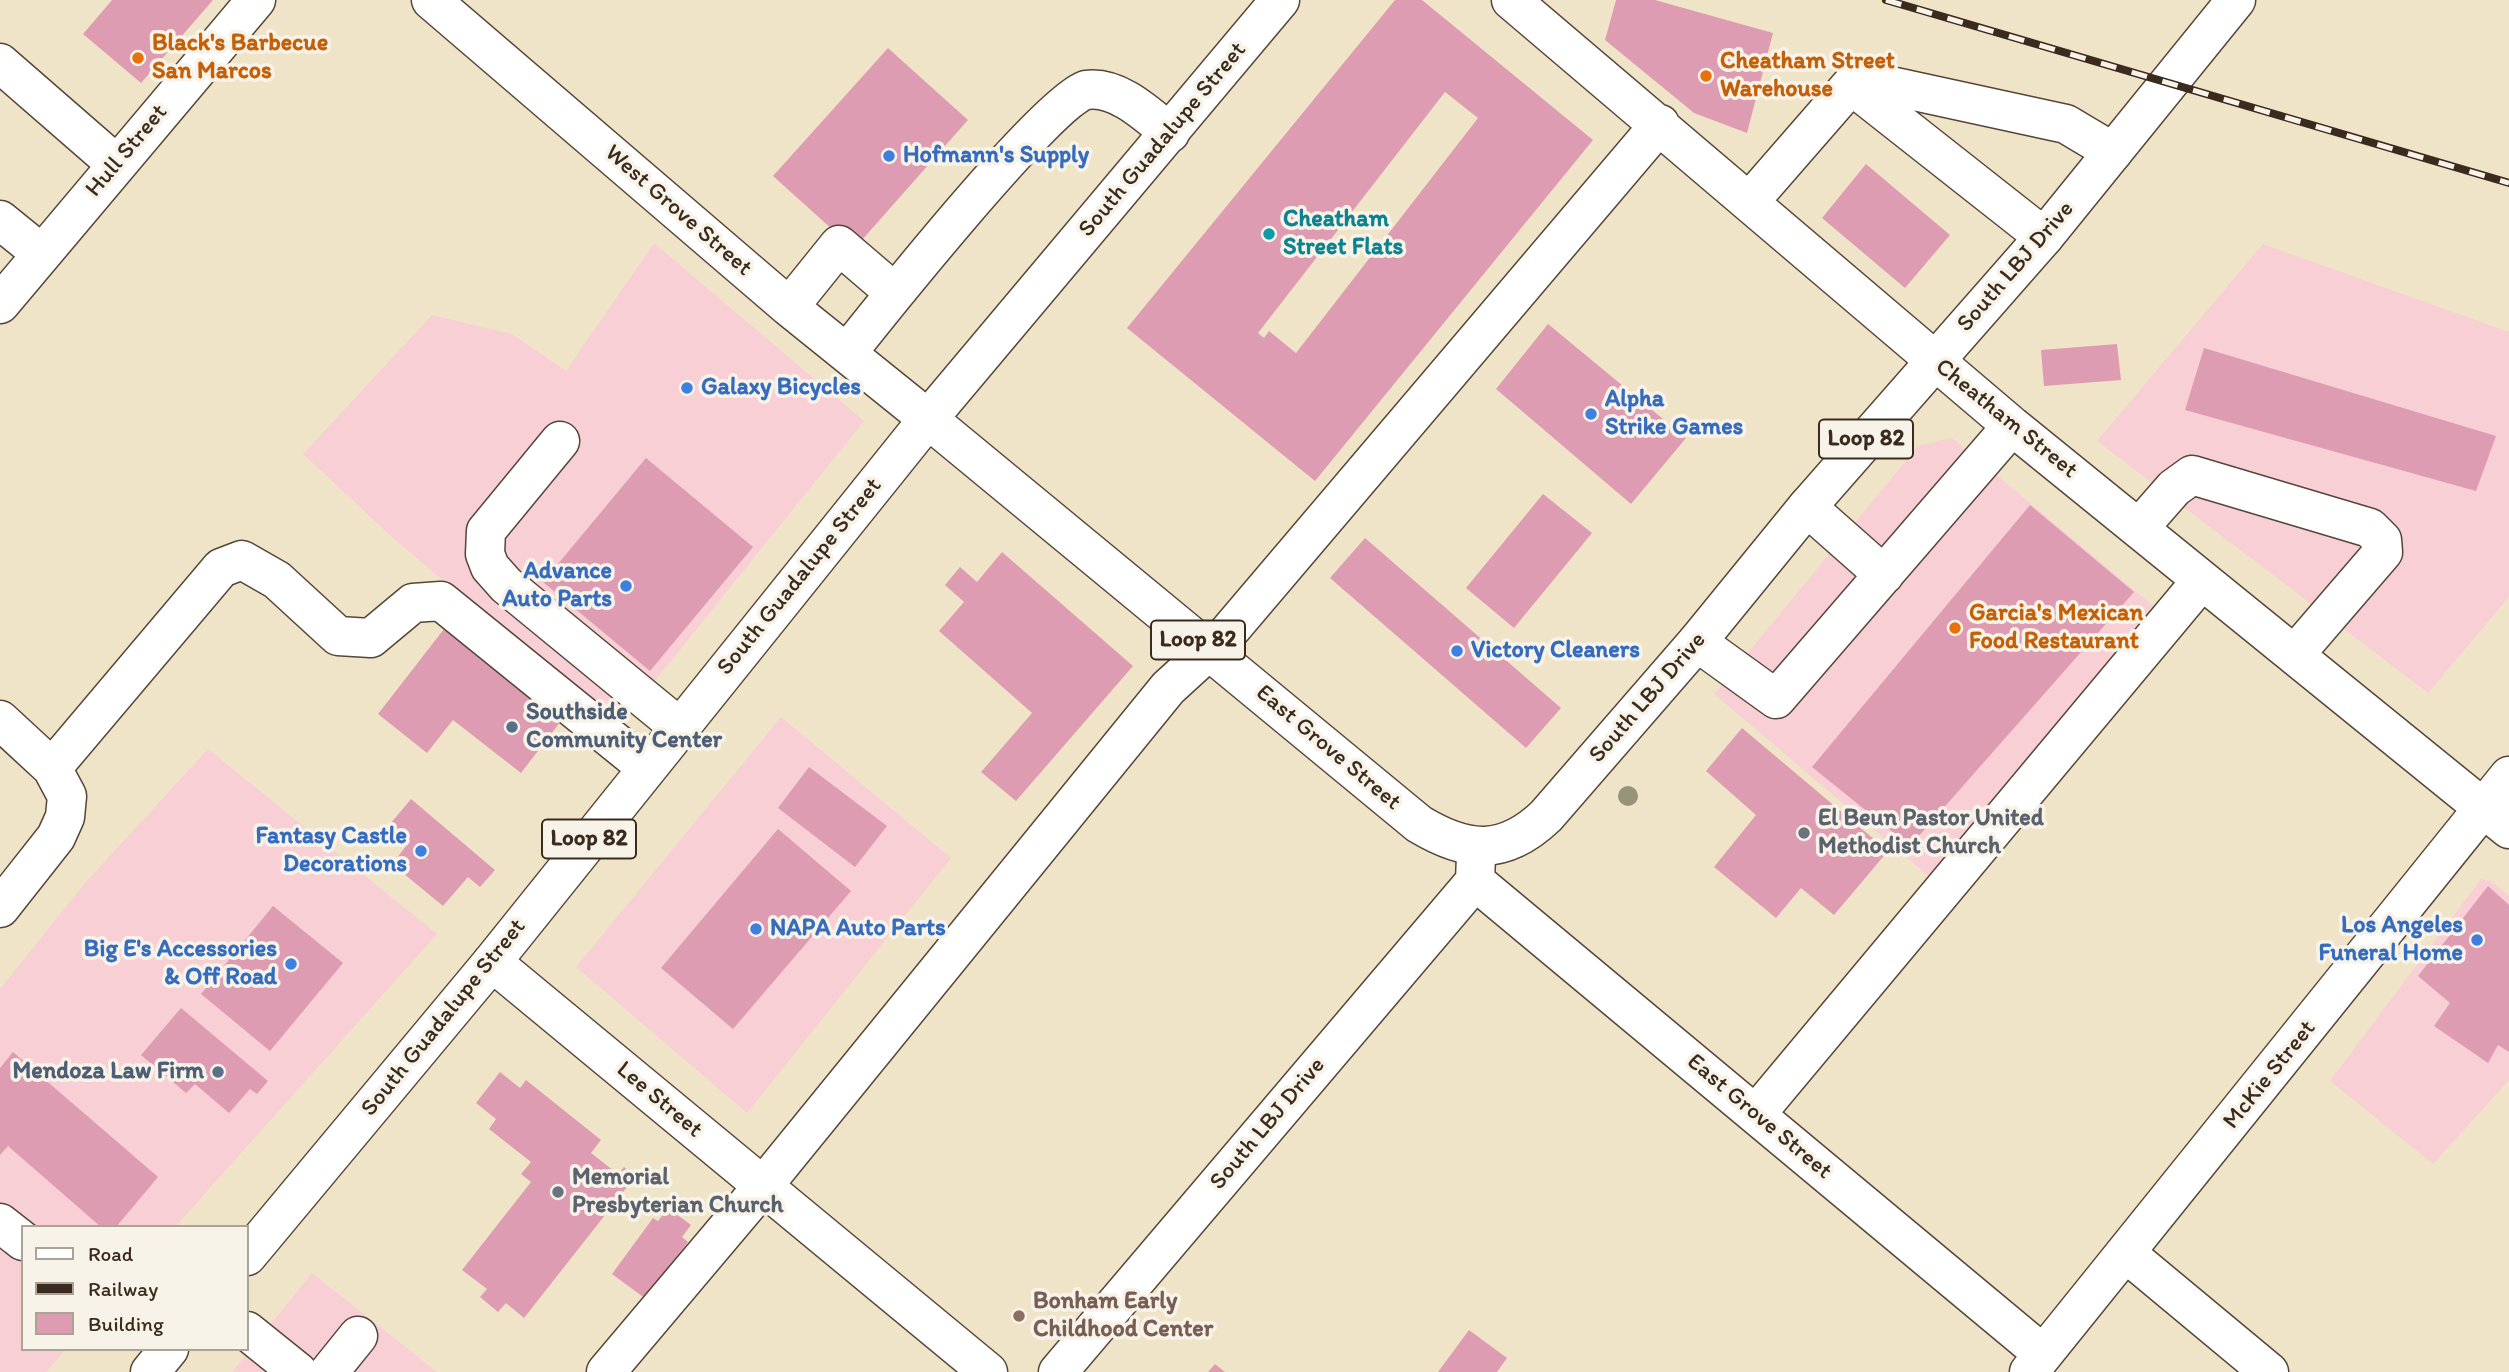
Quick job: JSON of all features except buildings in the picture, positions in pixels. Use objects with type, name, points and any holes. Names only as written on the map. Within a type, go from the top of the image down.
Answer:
[{"type":"street","name":"Hull Street","points":[[0,304],[256,0]]},
{"type":"street","name":"West Grove Street","points":[[431,0],[789,307],[928,419]]},
{"type":"street","name":"South Guadalupe Street","points":[[248,1255],[492,962],[928,419],[1280,0]]},
{"type":"street","name":"Cheatham Street","points":[[1511,0],[2012,426],[2296,653],[2496,818]]},
{"type":"street","name":"South LBJ Drive","points":[[1058,1372],[1476,864],[1497,845],[1529,833],[1697,642],[1934,360],[2044,237],[2236,0]]},
{"type":"street","points":[[0,63],[116,164]]},
{"type":"street","points":[[1851,85],[1891,86],[2066,124],[2113,152]]},
{"type":"street","points":[[1750,201],[1851,85]]},
{"type":"street","points":[[1851,85],[2044,237]]},
{"type":"street","points":[[847,354],[895,293],[1039,128],[1074,95],[1086,90],[1102,91],[1140,108],[1170,133]]},
{"type":"street","points":[[606,1372],[763,1186],[1168,688],[1243,615],[1660,124]]},
{"type":"street","points":[[0,220],[42,254]]},
{"type":"street","points":[[789,307],[839,245],[895,293]]},
{"type":"street","name":"East Grove Street","points":[[928,419],[1419,824],[1456,844],[2036,1363]]},
{"type":"street","points":[[1697,642],[1776,699],[2012,426]]},
{"type":"street","points":[[560,441],[486,531],[485,554],[490,567],[506,585],[679,727]]},
{"type":"street","points":[[2139,528],[2174,488],[2192,475],[2370,528],[2382,540],[2384,552],[2296,653]]},
{"type":"street","points":[[1807,508],[1884,575]]},
{"type":"street","points":[[59,782],[221,568],[242,561],[277,580],[338,636],[371,638],[413,603],[442,601],[646,767]]},
{"type":"street","points":[[1756,1114],[2202,580]]},
{"type":"street","points":[[0,720],[59,782],[65,817],[56,837],[0,908]]},
{"type":"street","name":"McKie Street","points":[[2036,1363],[2496,818],[2509,776]]},
{"type":"street","name":"Lee Street","points":[[492,962],[988,1372]]},
{"type":"street","points":[[0,1223],[21,1239]]},
{"type":"street","points":[[2127,1254],[2269,1372]]},
{"type":"street","points":[[248,1332],[298,1372]]},
{"type":"street","points":[[329,1372],[358,1336]]},
{"type":"street","points":[[150,1372],[167,1351]]},
{"type":"shaded area","points":[[654,243],[864,421],[617,728],[392,537],[303,454],[432,315],[512,334],[566,371]]},
{"type":"shaded area","points":[[2263,244],[2509,332],[2509,597],[2428,693],[2097,441]]},
{"type":"shaded area","points":[[1952,438],[2158,610],[1931,878],[1714,694],[1918,446]]},
{"type":"shaded area","points":[[781,717],[951,858],[747,1113],[576,967]]},
{"type":"shaded area","points":[[208,749],[437,934],[177,1225],[21,1225],[21,1351],[64,1351],[46,1372],[0,1372],[0,989],[85,883]]},
{"type":"shaded area","points":[[2481,879],[2493,882],[2509,896],[2509,1080],[2433,1164],[2330,1081]]},
{"type":"shaded area","points":[[312,1273],[437,1372],[232,1372]]},
{"type":"railway","points":[[1886,0],[2509,183]]},
{"type":"place","name":"Black's Barbecue San Marcos","points":[[138,58]]},
{"type":"place","name":"Cheatham Street Warehouse","points":[[1706,76]]},
{"type":"place","name":"Hofmann's Supply","points":[[889,156]]},
{"type":"place","name":"Cheatham Street Flats","points":[[1269,234]]},
{"type":"place","name":"Galaxy Bicycles","points":[[687,388]]},
{"type":"place","name":"Alpha Strike Games","points":[[1591,414]]},
{"type":"place","name":"Advance Auto Parts","points":[[626,586]]},
{"type":"place","name":"Garcia's Mexican Food Restaurant","points":[[1955,628]]},
{"type":"place","name":"Victory Cleaners","points":[[1457,651]]},
{"type":"place","name":"Southside Community Center","points":[[512,727]]},
{"type":"place","name":"El Beun Pastor United Methodist Church","points":[[1804,833]]},
{"type":"place","name":"Fantasy Castle Decorations","points":[[421,851]]},
{"type":"place","name":"NAPA Auto Parts","points":[[756,929]]},
{"type":"place","name":"Los Angeles Funeral Home","points":[[2477,940]]},
{"type":"place","name":"Big E's Accessories & Off Road","points":[[291,964]]},
{"type":"place","name":"Mendoza Law Firm","points":[[218,1072]]},
{"type":"place","name":"Memorial Presbyterian Church","points":[[558,1192]]},
{"type":"place","name":"Bonham Early Childhood Center","points":[[1019,1316]]}]
